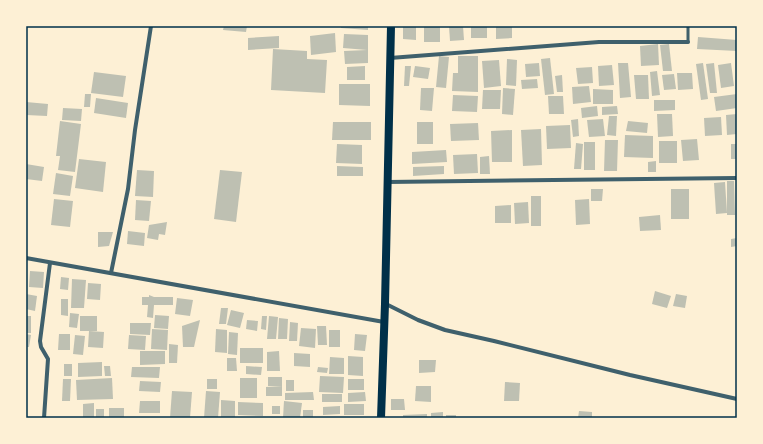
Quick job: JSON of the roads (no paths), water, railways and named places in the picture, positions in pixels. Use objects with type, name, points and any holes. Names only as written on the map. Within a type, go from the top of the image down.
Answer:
[{"type":"main road","points":[[381,418],[385,304],[390,26]]},
{"type":"street","points":[[112,273],[114,255],[128,189],[134,130],[151,26]]},
{"type":"street","points":[[390,58],[599,42],[688,42]]},
{"type":"street","points":[[387,182],[737,178]]},
{"type":"street","points":[[26,258],[384,322]]},
{"type":"street","points":[[44,418],[48,359],[41,347],[40,341],[50,263]]},
{"type":"street","points":[[385,304],[418,320],[445,330],[630,375],[737,399]]},
{"type":"lane","points":[[688,26],[688,42]]}]
